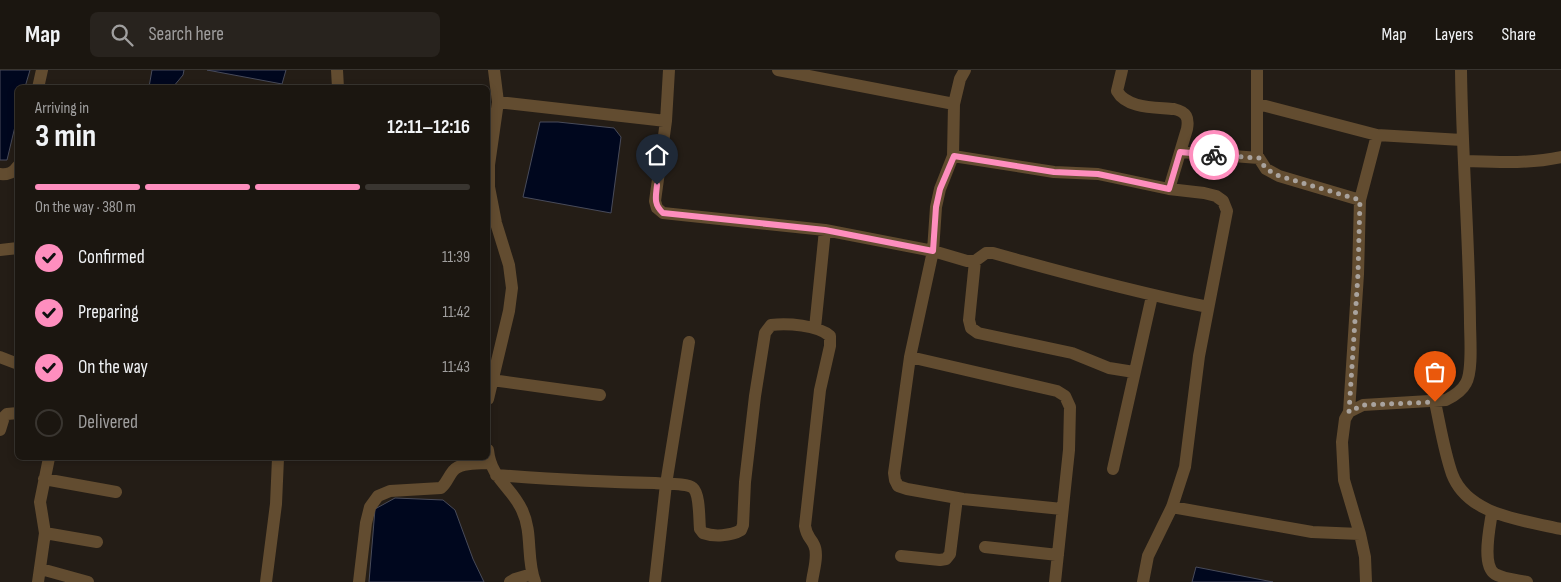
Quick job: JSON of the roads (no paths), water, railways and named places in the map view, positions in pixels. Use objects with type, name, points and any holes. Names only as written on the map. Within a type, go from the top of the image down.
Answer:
[{"type":"street","points":[[39,85],[42,70]]},
{"type":"street","points":[[337,70],[338,85]]},
{"type":"street","points":[[490,147],[498,102],[494,70]]},
{"type":"street","points":[[669,70],[666,121],[655,201],[657,208],[663,213],[825,230],[933,251],[967,261],[975,261],[986,253],[993,253],[1064,274],[1152,296],[1208,307]]},
{"type":"street","points":[[778,70],[954,104]]},
{"type":"street","points":[[965,70],[960,79],[954,104],[954,156],[940,189],[936,207],[933,251],[910,357],[894,473],[895,480],[898,486],[906,489],[957,498],[1062,510]]},
{"type":"street","points":[[1122,70],[1117,91],[1121,98],[1132,104],[1181,111],[1186,115],[1188,121],[1187,129],[1169,189]]},
{"type":"street","points":[[1257,70],[1257,155],[1266,169],[1279,176],[1360,200]]},
{"type":"street","points":[[1349,412],[1363,405],[1446,400],[1458,393],[1467,382],[1470,363],[1461,70]]},
{"type":"street","points":[[498,102],[666,121]]},
{"type":"street","points":[[1258,104],[1377,135],[1462,140]]},
{"type":"street","points":[[1366,582],[1360,534],[1344,480],[1342,442],[1345,419],[1349,412],[1358,274],[1360,200],[1377,135]]},
{"type":"street","points":[[1180,152],[1259,158]]},
{"type":"street","points":[[954,156],[1054,172],[1098,174],[1169,189],[1204,193],[1216,196],[1224,201],[1227,211],[1199,356],[1188,448],[1181,483],[1172,507],[1148,556],[1143,582]]},
{"type":"street","points":[[1464,161],[1514,162],[1547,160],[1561,157]]},
{"type":"street","points":[[0,174],[8,174],[15,170]]},
{"type":"street","points":[[490,199],[492,223],[509,265],[512,288],[509,311],[490,390]]},
{"type":"street","points":[[815,328],[825,230]]},
{"type":"street","points":[[0,250],[15,248]]},
{"type":"street","points":[[975,261],[969,320],[971,328],[978,333],[1072,353],[1109,368],[1134,372]]},
{"type":"street","points":[[1113,469],[1152,296]]},
{"type":"street","points":[[496,475],[689,486],[694,488],[697,494],[700,529],[703,533],[707,535],[734,534],[742,530],[743,525],[749,444],[765,333],[772,325],[783,324],[824,331],[830,336],[830,346],[820,390],[805,526],[808,538],[814,545],[816,554],[812,582]]},
{"type":"street","points":[[655,582],[666,484],[689,342]]},
{"type":"street","points":[[0,357],[15,363]]},
{"type":"street","points":[[910,357],[1057,391],[1065,396],[1070,407],[1069,450],[1055,582]]},
{"type":"street","points":[[492,380],[600,395]]},
{"type":"street","points":[[1435,402],[1452,474],[1460,490],[1471,500],[1492,512],[1561,529]]},
{"type":"street","points":[[0,430],[4,417],[7,414],[15,413]]},
{"type":"street","points":[[49,460],[40,502],[45,533],[40,576],[88,582]]},
{"type":"street","points":[[266,582],[276,504],[278,460]]},
{"type":"street","points":[[359,582],[366,523],[370,507],[378,496],[390,492],[441,488],[447,484],[452,472],[456,468],[479,460]]},
{"type":"street","points":[[489,460],[496,475],[513,494],[522,509],[528,526],[534,578],[515,579],[510,582]]},
{"type":"street","points":[[44,479],[116,492]]},
{"type":"street","points":[[901,556],[940,560],[950,554],[957,498]]},
{"type":"street","points":[[1172,507],[1312,532],[1360,534]]},
{"type":"street","points":[[1487,582],[1487,558],[1492,512]]},
{"type":"street","points":[[45,533],[97,542]]},
{"type":"street","points":[[985,546],[1058,555]]},
{"type":"street","points":[[1488,567],[1496,574],[1527,582]]},
{"type":"water","points":[[0,70],[30,70],[26,85],[15,85],[15,126],[7,160],[0,160]]},
{"type":"water","points":[[152,70],[184,70],[183,75],[175,85],[149,85]]},
{"type":"water","points":[[207,70],[286,70],[282,84]]},
{"type":"water","points":[[540,122],[614,128],[621,137],[611,213],[523,197]]},
{"type":"water","points":[[395,498],[443,500],[455,510],[473,559],[484,582],[369,582],[375,509]]},
{"type":"water","points":[[1196,567],[1273,582],[1192,582]]}]
